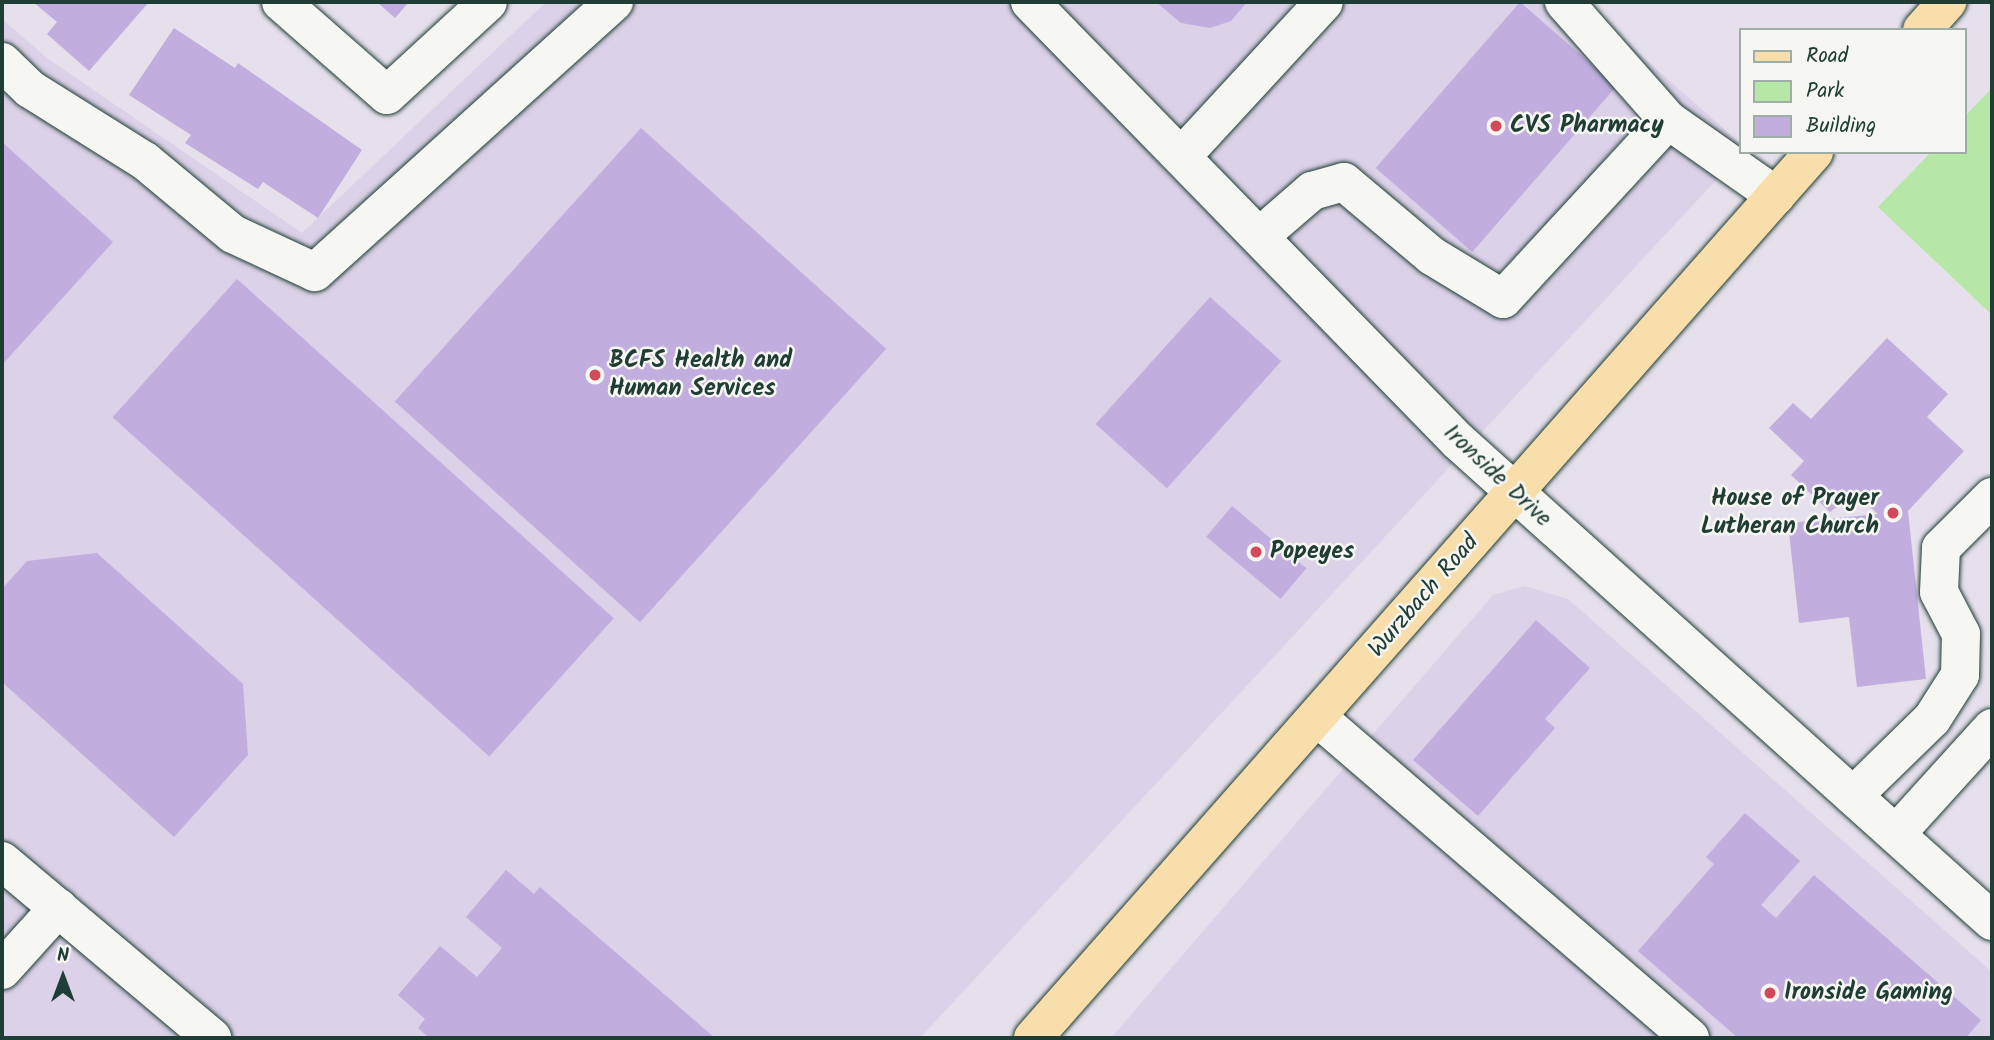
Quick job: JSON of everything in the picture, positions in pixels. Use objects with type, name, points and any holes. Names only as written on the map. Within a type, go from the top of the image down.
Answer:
[{"type":"main road","points":[[1924,28],[1947,2]]},
{"type":"main road","name":"Wurzbach Road","points":[[1033,1038],[1812,154]]},
{"type":"street","points":[[281,2],[387,95],[488,2]]},
{"type":"street","points":[[2,62],[30,89],[145,161],[233,234],[315,272],[614,2]]},
{"type":"street","name":"Ironside Drive","points":[[1030,2],[1513,493],[1992,921]]},
{"type":"street","points":[[1182,156],[1324,2]]},
{"type":"street","points":[[1564,2],[1668,120],[1776,196]]},
{"type":"street","points":[[1260,236],[1312,191],[1344,182],[1432,256],[1503,299],[1668,120]]},
{"type":"street","points":[[1853,796],[1932,719],[1960,674],[1961,634],[1939,592],[1941,548],[1992,497]]},
{"type":"street","points":[[1317,717],[1690,1038]]},
{"type":"street","points":[[1896,834],[1992,728]]},
{"type":"street","points":[[2,861],[212,1038]]},
{"type":"street","points":[[2,970],[58,908]]},
{"type":"shaded area","points":[[546,2],[1580,2],[1738,141],[1738,154],[1740,154],[920,1038],[2,1038],[2,19],[47,58],[302,233]]},
{"type":"shaded area","points":[[1525,586],[1568,599],[1992,972],[1992,1038],[1111,1038],[1493,595]]},
{"type":"green space","points":[[1992,88],[1992,315],[1878,207],[1929,154],[1966,154],[1966,115]]},
{"type":"building","points":[[33,2],[149,2],[89,71],[47,34],[57,22]]},
{"type":"building","points":[[377,2],[409,2],[395,18]]},
{"type":"building","points":[[1156,2],[1247,2],[1231,21],[1210,28],[1181,23]]},
{"type":"building","name":"CVS Pharmacy","points":[[1520,2],[1617,86],[1472,252],[1376,168]]},
{"type":"building","points":[[174,28],[235,68],[238,63],[362,150],[318,218],[263,182],[258,189],[185,143],[191,135],[129,95]]},
{"type":"building","points":[[641,128],[886,349],[640,622],[395,401]]},
{"type":"building","points":[[2,142],[113,242],[2,365]]},
{"type":"building","points":[[237,279],[614,618],[489,756],[113,417]]},
{"type":"building","points":[[1210,297],[1281,361],[1167,488],[1096,424]]},
{"type":"building","name":"House of Prayer Lutheran Church","points":[[1887,338],[1948,394],[1927,417],[1964,451],[1908,511],[1926,679],[1857,687],[1849,617],[1799,623],[1788,523],[1878,514],[1855,493],[1830,512],[1791,475],[1804,461],[1769,428],[1793,403],[1811,419]]},
{"type":"building","name":"Popeyes","points":[[1232,506],[1306,568],[1281,599],[1206,537]]},
{"type":"building","points":[[97,553],[243,684],[248,755],[174,837],[2,682],[2,589],[27,561]]},
{"type":"building","points":[[1536,620],[1590,668],[1545,719],[1555,728],[1478,816],[1413,760]]},
{"type":"building","points":[[1745,813],[1800,861],[1761,905],[1776,918],[1814,875],[1981,1020],[1966,1038],[1738,1038],[1638,951],[1714,864],[1706,857]]},
{"type":"building","points":[[506,870],[534,894],[540,887],[715,1038],[429,1038],[418,1028],[425,1019],[398,995],[440,946],[477,977],[502,948],[466,917]]},
{"type":"place","name":"CVS Pharmacy","points":[[1496,126]]},
{"type":"place","name":"BCFS Health and Human Services","points":[[595,375]]},
{"type":"place","name":"House of Prayer Lutheran Church","points":[[1893,513]]},
{"type":"place","name":"Popeyes","points":[[1256,552]]},
{"type":"place","name":"Ironside Gaming","points":[[1770,993]]}]
